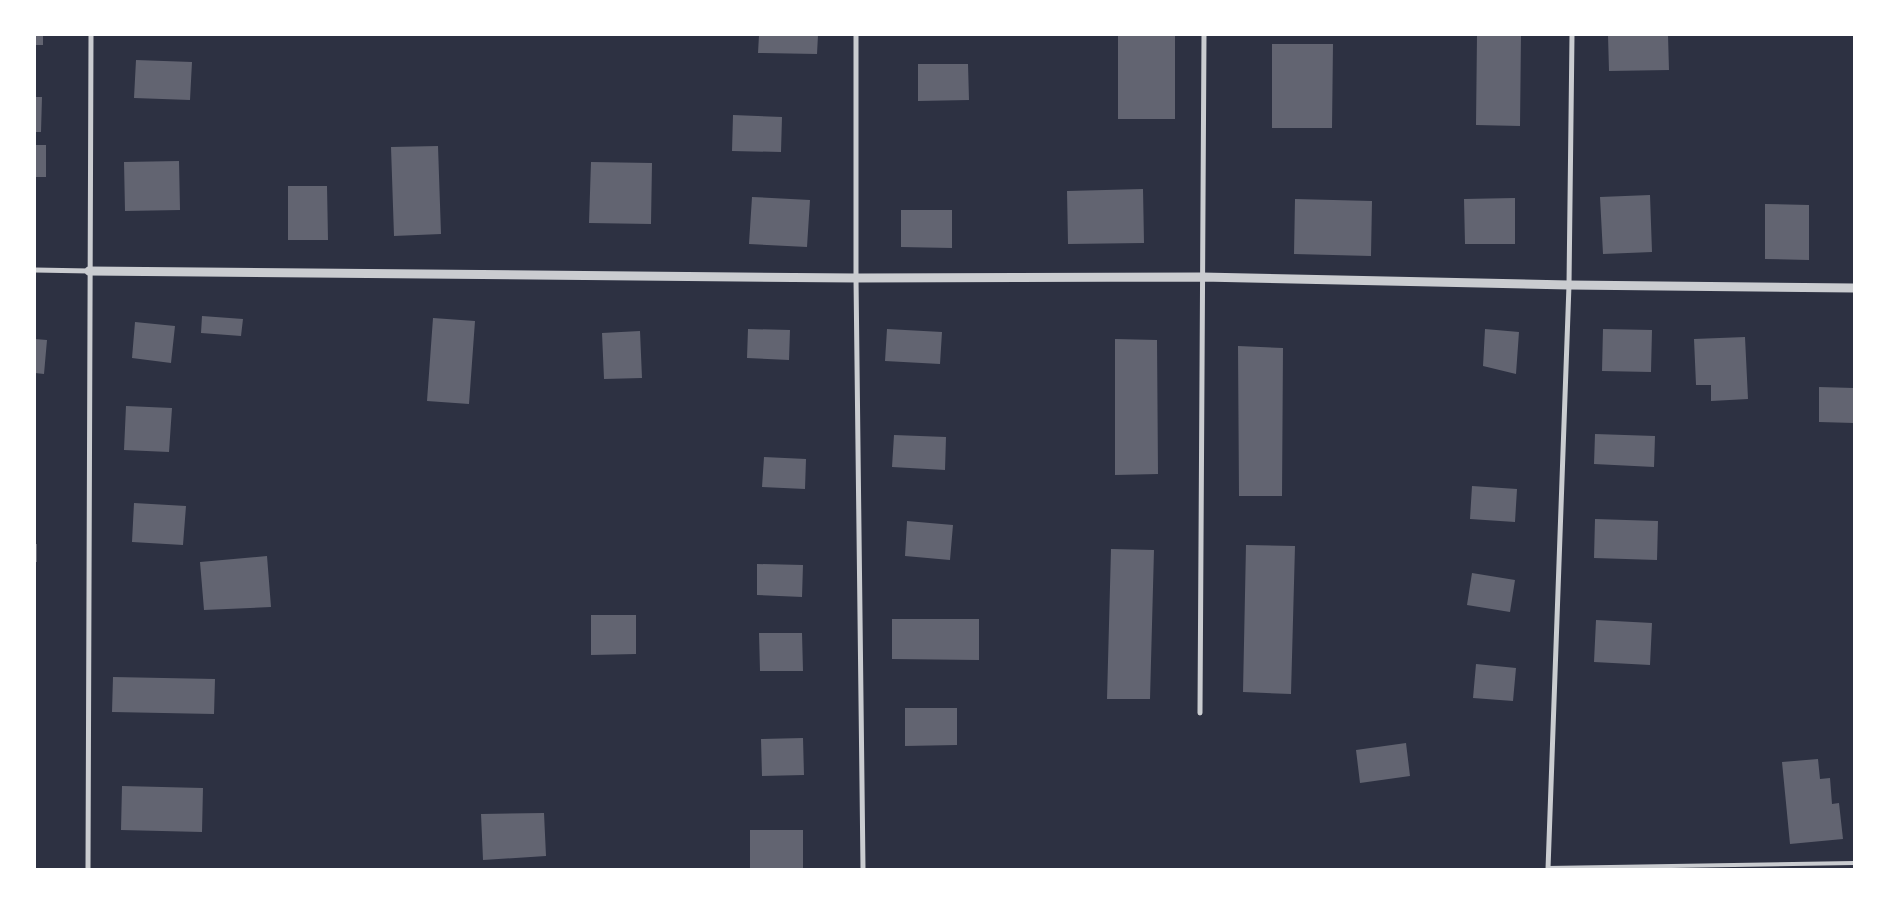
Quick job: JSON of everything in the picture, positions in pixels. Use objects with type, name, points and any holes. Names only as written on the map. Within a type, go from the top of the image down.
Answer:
[{"type":"street","points":[[88,869],[91,35]]},
{"type":"street","points":[[856,35],[856,278],[863,869]]},
{"type":"street","points":[[1200,713],[1204,35]]},
{"type":"street","points":[[1548,869],[1569,285],[1572,35]]},
{"type":"street","points":[[35,270],[856,278],[1202,278],[1854,288]]},
{"type":"lane","points":[[1548,869],[1854,863]]},
{"type":"building","points":[[35,35],[43,35],[43,45],[35,45]]},
{"type":"building","points":[[759,35],[818,35],[817,54],[758,53]]},
{"type":"building","points":[[1118,35],[1175,35],[1175,119],[1118,119]]},
{"type":"building","points":[[1477,35],[1521,35],[1520,126],[1476,125]]},
{"type":"building","points":[[1608,35],[1668,35],[1669,70],[1609,71]]},
{"type":"building","points":[[1272,44],[1333,44],[1332,128],[1272,128]]},
{"type":"building","points":[[136,60],[192,62],[190,100],[134,98]]},
{"type":"building","points":[[918,64],[968,64],[969,100],[918,101]]},
{"type":"building","points":[[35,97],[42,97],[41,132],[35,132]]},
{"type":"building","points":[[733,115],[782,117],[781,152],[732,151]]},
{"type":"building","points":[[35,145],[46,145],[46,177],[35,177]]},
{"type":"building","points":[[438,146],[441,234],[394,236],[391,147]]},
{"type":"building","points":[[179,161],[180,210],[125,211],[124,162]]},
{"type":"building","points":[[591,162],[652,163],[651,224],[589,223]]},
{"type":"building","points":[[288,186],[327,186],[328,240],[288,240]]},
{"type":"building","points":[[1143,189],[1144,243],[1068,244],[1067,191]]},
{"type":"building","points":[[1650,195],[1652,252],[1603,254],[1600,197]]},
{"type":"building","points":[[752,197],[810,200],[807,247],[749,244]]},
{"type":"building","points":[[1515,198],[1515,244],[1465,244],[1464,199]]},
{"type":"building","points":[[1295,199],[1372,201],[1371,256],[1294,254]]},
{"type":"building","points":[[1765,204],[1809,205],[1809,260],[1765,259]]},
{"type":"building","points":[[901,210],[952,210],[952,248],[901,247]]},
{"type":"building","points":[[202,316],[243,319],[241,336],[201,333]]},
{"type":"building","points":[[433,318],[475,321],[469,404],[427,401]]},
{"type":"building","points":[[135,322],[175,326],[171,363],[132,358]]},
{"type":"building","points":[[748,329],[790,330],[789,360],[747,358]]},
{"type":"building","points":[[887,329],[942,332],[940,364],[885,361]]},
{"type":"building","points":[[1485,329],[1519,332],[1516,374],[1483,366]]},
{"type":"building","points":[[1603,329],[1652,330],[1651,372],[1602,371]]},
{"type":"building","points":[[640,331],[642,378],[604,379],[602,333]]},
{"type":"building","points":[[1745,337],[1748,399],[1711,401],[1711,385],[1696,385],[1694,339]]},
{"type":"building","points":[[35,339],[47,340],[44,374],[35,373]]},
{"type":"building","points":[[1115,339],[1157,340],[1158,474],[1115,475]]},
{"type":"building","points":[[1238,346],[1283,348],[1282,496],[1239,496]]},
{"type":"building","points":[[1819,387],[1854,388],[1854,423],[1819,422]]},
{"type":"building","points":[[126,406],[172,408],[169,452],[124,450]]},
{"type":"building","points":[[1595,434],[1655,436],[1654,467],[1594,464]]},
{"type":"building","points":[[894,435],[946,437],[945,470],[892,467]]},
{"type":"building","points":[[764,457],[806,459],[805,489],[762,487]]},
{"type":"building","points":[[1472,486],[1517,489],[1515,522],[1470,519]]},
{"type":"building","points":[[134,503],[186,506],[183,545],[132,542]]},
{"type":"building","points":[[1595,519],[1658,521],[1657,560],[1594,558]]},
{"type":"building","points":[[907,521],[953,525],[950,560],[905,556]]},
{"type":"building","points":[[35,544],[37,544],[37,562],[35,562]]},
{"type":"building","points":[[1246,545],[1295,546],[1291,694],[1243,692]]},
{"type":"building","points":[[1111,549],[1154,550],[1150,699],[1107,699]]},
{"type":"building","points":[[267,556],[271,607],[204,610],[200,562]]},
{"type":"building","points":[[757,564],[803,565],[802,597],[757,595]]},
{"type":"building","points":[[1472,573],[1515,580],[1510,612],[1467,605]]},
{"type":"building","points":[[591,615],[636,615],[636,654],[591,655]]},
{"type":"building","points":[[892,619],[979,619],[979,660],[892,659]]},
{"type":"building","points":[[1596,620],[1652,623],[1650,665],[1594,662]]},
{"type":"building","points":[[759,633],[802,633],[803,671],[760,671]]},
{"type":"building","points":[[1476,664],[1516,668],[1513,701],[1473,698]]},
{"type":"building","points":[[113,677],[215,679],[214,714],[112,712]]},
{"type":"building","points":[[905,708],[957,708],[957,745],[905,746]]},
{"type":"building","points":[[803,738],[804,775],[762,776],[761,739]]},
{"type":"building","points":[[1406,743],[1410,776],[1360,783],[1356,750]]},
{"type":"building","points":[[1818,759],[1820,779],[1830,778],[1832,804],[1839,803],[1843,839],[1790,844],[1782,762]]},
{"type":"building","points":[[122,786],[203,788],[202,832],[121,830]]},
{"type":"building","points":[[544,813],[546,856],[483,860],[481,814]]},
{"type":"building","points":[[750,830],[803,830],[803,868],[750,868]]}]
